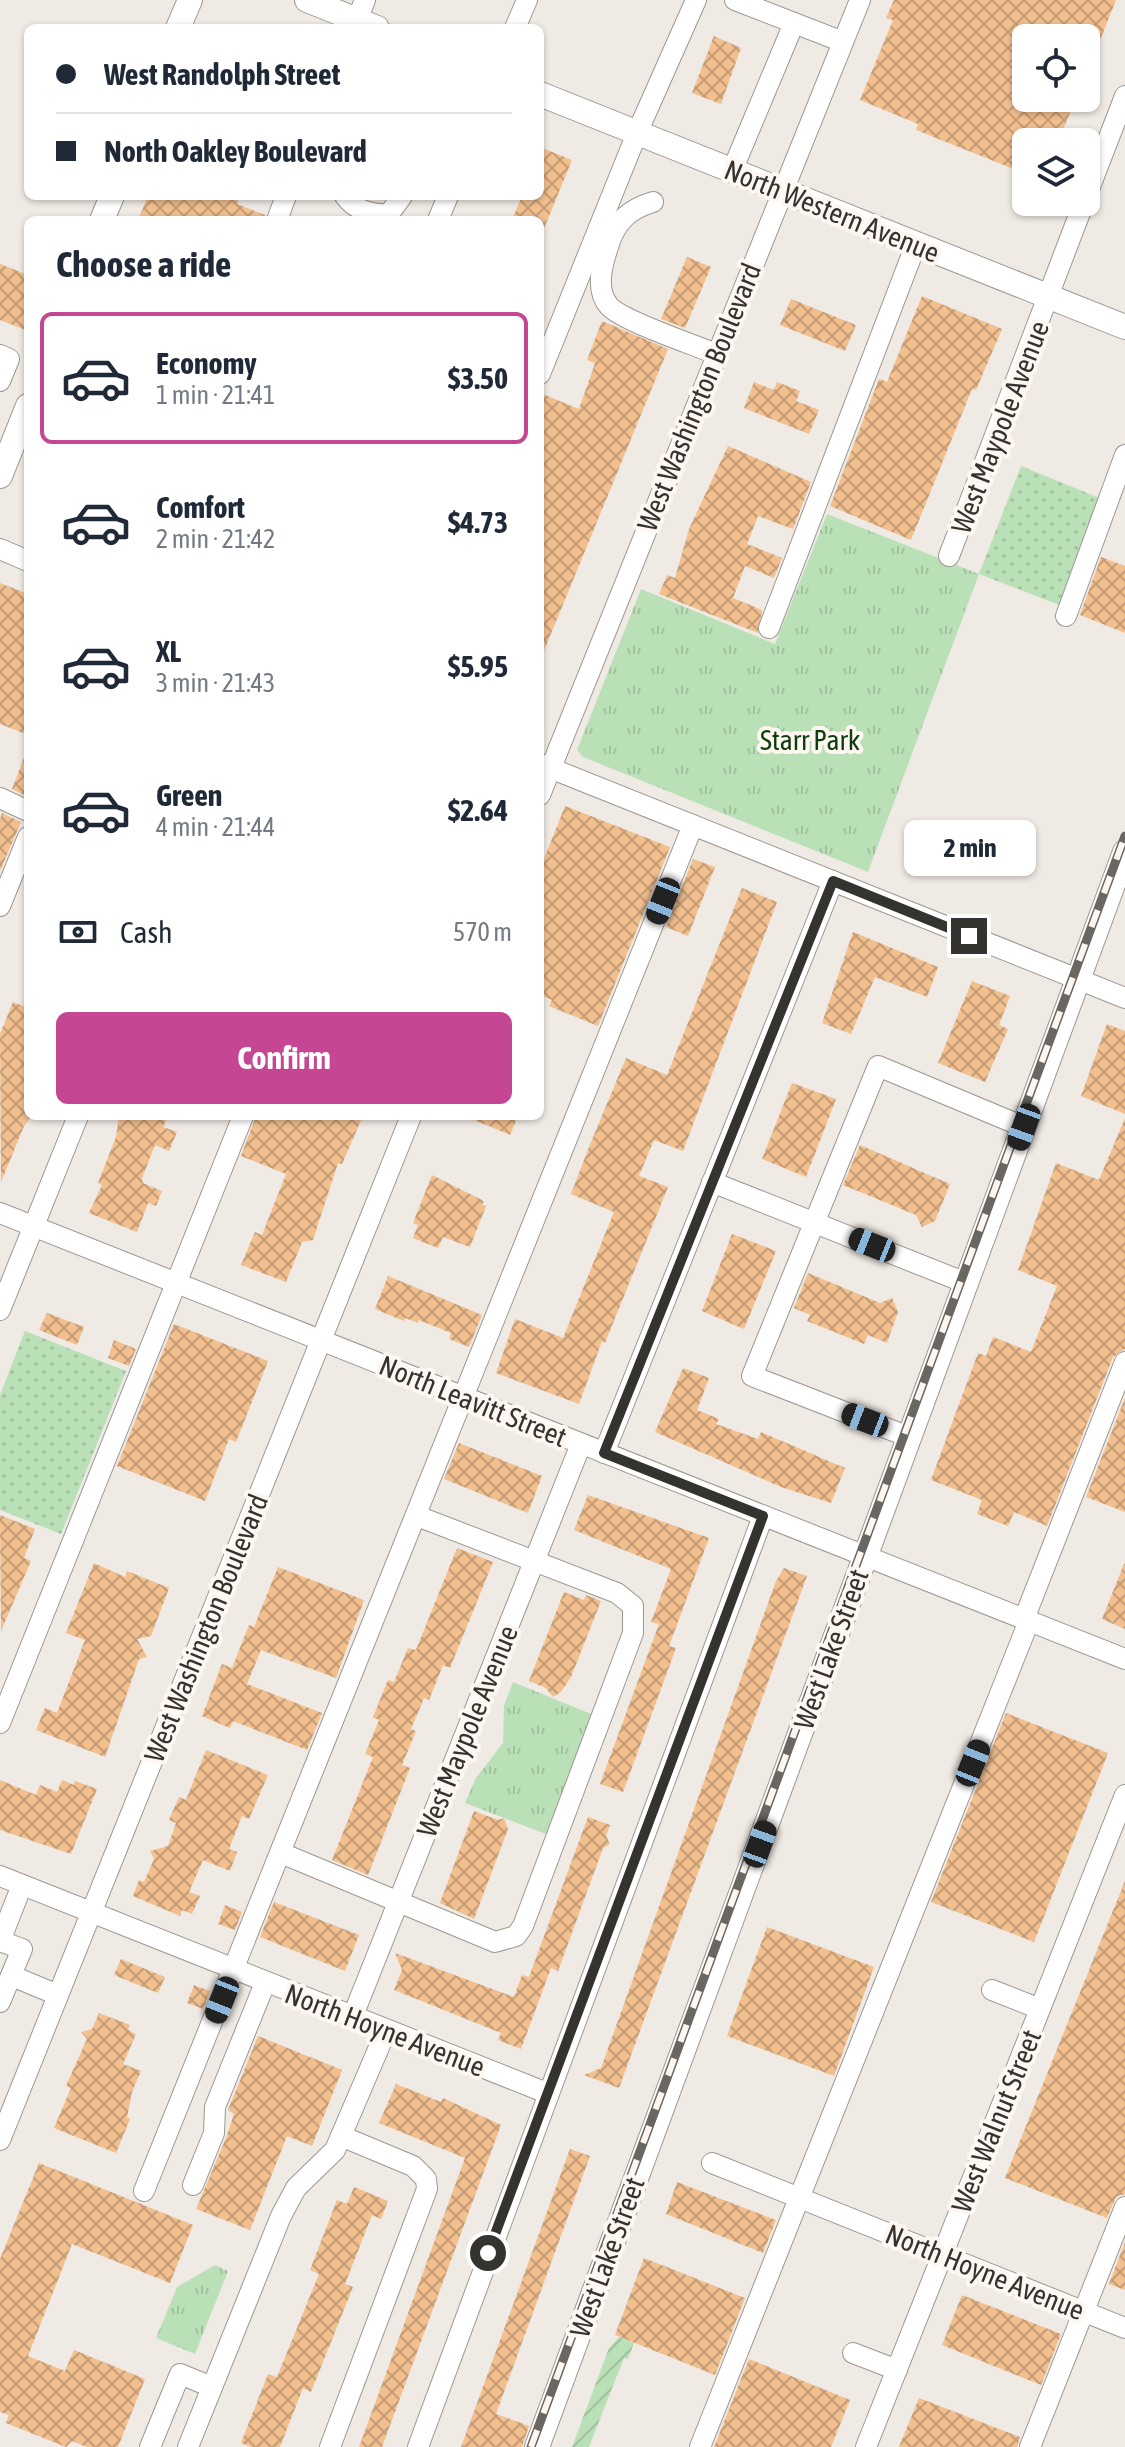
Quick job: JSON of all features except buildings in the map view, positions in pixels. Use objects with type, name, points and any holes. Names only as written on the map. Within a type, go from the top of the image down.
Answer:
[{"type":"main road","points":[[180,24],[190,0]]},
{"type":"main road","points":[[307,0],[363,19]]},
{"type":"main road","name":"North Western Avenue","points":[[544,96],[1125,327]]},
{"type":"main road","points":[[0,476],[24,416]]},
{"type":"main road","name":"West Lake Street","points":[[537,2447],[1125,852]]},
{"type":"street","points":[[517,24],[527,0]]},
{"type":"street","points":[[544,364],[637,133],[696,0]]},
{"type":"street","points":[[735,0],[843,42]]},
{"type":"street","name":"West Washington Boulevard","points":[[545,766],[860,0]]},
{"type":"street","points":[[732,171],[794,23]]},
{"type":"street","name":"West Maypole Avenue","points":[[1100,160],[1125,96]]},
{"type":"street","points":[[350,200],[359,208],[377,215],[389,214],[399,200]]},
{"type":"street","points":[[653,202],[633,208],[623,217],[609,243],[601,275],[603,294],[610,307],[627,317],[716,354]]},
{"type":"street","name":"West Maypole Avenue","points":[[949,556],[1079,216]]},
{"type":"street","points":[[769,628],[916,244]]},
{"type":"street","points":[[0,355],[9,359],[0,381]]},
{"type":"street","points":[[1066,616],[1125,455]]},
{"type":"street","points":[[0,549],[24,559]]},
{"type":"street","points":[[545,766],[1125,998]]},
{"type":"street","points":[[0,798],[24,809]]},
{"type":"street","points":[[144,2191],[693,825]]},
{"type":"street","points":[[0,906],[24,847]]},
{"type":"street","points":[[604,1453],[833,881]]},
{"type":"street","points":[[909,1437],[752,1376],[878,1066],[1024,1127]]},
{"type":"street","points":[[0,1310],[76,1120]]},
{"type":"street","points":[[0,1723],[241,1120]]},
{"type":"street","name":"West Washington Boulevard","points":[[0,2140],[409,1120]]},
{"type":"street","points":[[712,1182],[966,1283]]},
{"type":"street","name":"North Leavitt Street","points":[[0,1213],[1125,1659]]},
{"type":"street","points":[[700,2447],[1125,1362]]},
{"type":"street","name":"West Maypole Avenue","points":[[352,2018],[581,1444]]},
{"type":"street","points":[[281,1853],[495,1942],[516,1936],[523,1926],[635,1618],[628,1600],[417,1516]]},
{"type":"street","points":[[418,2447],[763,1516]]},
{"type":"street","name":"West Walnut Street","points":[[866,2447],[1125,1795]]},
{"type":"street","name":"North Hoyne Avenue","points":[[0,1876],[547,2093]]},
{"type":"street","points":[[0,2002],[22,1949],[0,1941],[22,1885]]},
{"type":"street","points":[[12,1976],[58,1995]]},
{"type":"street","points":[[193,2185],[214,2133],[215,2107],[265,1983]]},
{"type":"street","points":[[992,1990],[1040,2009]]},
{"type":"street","points":[[188,2447],[296,2188],[335,2150],[386,2031]]},
{"type":"street","points":[[330,2447],[427,2189],[426,2179],[413,2166],[341,2136]]},
{"type":"street","name":"North Hoyne Avenue","points":[[712,2163],[1125,2328]]},
{"type":"street","points":[[1030,2447],[1125,2207]]},
{"type":"street","points":[[853,2353],[897,2370]]},
{"type":"street","points":[[150,2447],[180,2374],[212,2387]]},
{"type":"green space","points":[[1021,466],[1102,499],[1062,606],[979,574]]},
{"type":"green space","name":"Starr Park","points":[[827,514],[979,574],[868,872],[583,757],[577,750],[641,589],[775,644]]},
{"type":"green space","points":[[25,1331],[126,1371],[61,1534],[0,1510],[0,1395]]},
{"type":"green space","points":[[513,1682],[596,1716],[551,1836],[465,1803],[476,1778],[503,1743],[504,1706]]},
{"type":"green space","points":[[215,2265],[228,2271],[195,2354],[156,2338],[177,2287]]},
{"type":"green space","points":[[619,2337],[634,2343],[628,2359],[624,2358],[589,2447],[572,2447],[609,2348]]},
{"type":"railway","points":[[531,2447],[1125,836]]},
{"type":"route","points":[[488,2253],[763,1516],[604,1453],[833,881],[969,936]]}]
